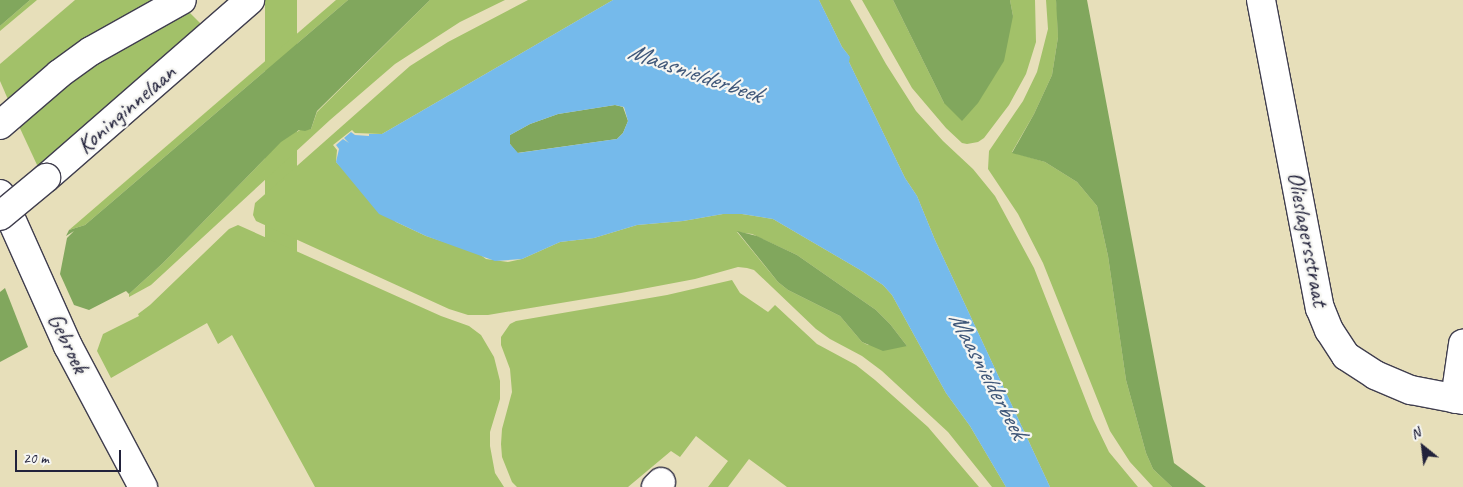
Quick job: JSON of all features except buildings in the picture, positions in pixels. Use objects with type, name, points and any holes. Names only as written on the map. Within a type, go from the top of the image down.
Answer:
[{"type":"street","points":[[6,119],[59,74],[91,51],[182,0]]},
{"type":"street","name":"Koninginnelaan","points":[[0,216],[250,0]]},
{"type":"street","name":"Olieslagersstraat","points":[[1261,0],[1320,308],[1329,330],[1346,356],[1374,375],[1411,390],[1459,400],[1463,344]]},
{"type":"street","name":"Gebroek","points":[[0,194],[68,346],[143,487]]},
{"type":"green space","points":[[0,0],[30,0],[0,26]]},
{"type":"green space","points":[[30,0],[37,0],[0,31],[0,26]]},
{"type":"green space","points":[[75,0],[162,0],[10,104],[0,81],[0,64]]},
{"type":"green space","points":[[265,0],[297,0],[297,291],[265,291]]},
{"type":"green space","points":[[336,0],[348,0],[85,225],[69,230]]},
{"type":"green space","points":[[348,0],[430,0],[317,111],[311,129],[299,130],[281,142],[163,263],[129,294],[126,291],[89,310],[74,305],[60,274],[67,238],[74,231],[66,236],[69,230],[85,225]]},
{"type":"green space","points":[[430,0],[505,0],[460,22],[395,64],[330,120],[151,285],[129,297],[129,294],[163,263],[281,142],[300,130],[311,129],[317,112]]},
{"type":"green space","points":[[528,0],[613,0],[382,134],[355,133],[352,130],[333,145],[337,150],[336,162],[396,222],[426,236],[478,253],[486,259],[508,262],[522,259],[560,242],[594,238],[637,225],[683,221],[723,214],[742,214],[773,219],[862,271],[883,285],[892,295],[946,393],[970,426],[1006,487],[992,487],[948,432],[882,371],[862,356],[830,339],[816,329],[754,270],[738,267],[695,279],[621,293],[488,315],[468,315],[449,309],[256,221],[253,215],[255,203],[410,66],[448,42]],"holes":[[[737,232],[752,234],[797,255],[876,310],[907,346],[868,345],[862,342],[840,316],[788,290],[778,282]]]},
{"type":"green space","points":[[819,0],[850,0],[886,64],[916,111],[943,141],[973,169],[995,196],[1034,268],[1093,419],[1109,452],[1138,487],[1050,487],[935,240],[917,196],[905,178],[849,62],[849,56],[842,47]]},
{"type":"green space","points":[[862,0],[893,0],[944,103],[1013,16],[1010,0],[1035,0],[1036,42],[1026,74],[1009,105],[984,138],[978,142],[962,143],[946,128],[912,88]]},
{"type":"green space","points":[[893,0],[1010,0],[1013,16],[1004,61],[978,103],[962,121],[944,103]]},
{"type":"green space","points":[[1046,0],[1056,0],[1057,8],[1058,37],[1052,75],[1034,114],[1012,152],[1045,162],[1077,182],[1097,206],[1108,256],[1126,380],[1146,453],[1153,469],[1172,487],[1153,487],[1130,462],[1110,431],[1043,263],[1018,214],[988,169],[989,151],[1023,101],[1037,72],[1048,29]]},
{"type":"green space","points":[[1056,0],[1087,0],[1174,463],[1206,487],[1172,487],[1153,469],[1146,453],[1126,380],[1108,256],[1097,206],[1077,182],[1045,162],[1012,153],[1034,114],[1052,75],[1058,37]]},
{"type":"green space","points":[[189,12],[203,26],[38,167],[18,124],[95,62]]},
{"type":"green space","points":[[615,105],[623,107],[628,121],[623,133],[617,139],[517,153],[510,144],[510,135],[530,124],[558,114]]},
{"type":"green space","points":[[238,225],[441,316],[469,326],[481,335],[494,357],[500,381],[500,399],[490,432],[490,446],[495,473],[504,487],[315,487],[232,335],[218,344],[207,323],[111,378],[97,351],[103,334],[139,316],[138,314],[150,305],[229,229]]},
{"type":"green space","points":[[737,231],[757,236],[797,255],[876,310],[907,346],[883,351],[862,342],[840,316],[788,290],[778,282]]},
{"type":"green space","points":[[732,280],[740,293],[768,312],[775,305],[817,344],[856,365],[875,380],[928,427],[979,487],[787,487],[749,459],[728,487],[708,487],[728,461],[696,436],[680,457],[671,451],[628,487],[517,487],[512,482],[502,457],[501,444],[502,429],[512,392],[510,369],[501,345],[501,337],[510,324],[516,321],[667,295]]},
{"type":"green space","points":[[5,288],[28,347],[0,362],[0,292]]},
{"type":"water","name":"Maasnielderbeek","points":[[613,0],[819,0],[842,47],[850,57],[849,62],[905,178],[917,196],[935,240],[1050,487],[1006,487],[970,426],[946,393],[892,295],[883,285],[862,271],[773,219],[742,214],[723,214],[683,221],[637,225],[594,238],[560,242],[522,259],[495,261],[426,236],[379,214],[336,162],[339,149],[336,145],[343,139],[349,143],[344,138],[351,132],[355,135],[369,136],[369,134],[382,134]],"holes":[[[615,105],[624,107],[628,121],[623,133],[617,139],[518,153],[510,144],[510,135],[530,124],[558,114]]]}]
